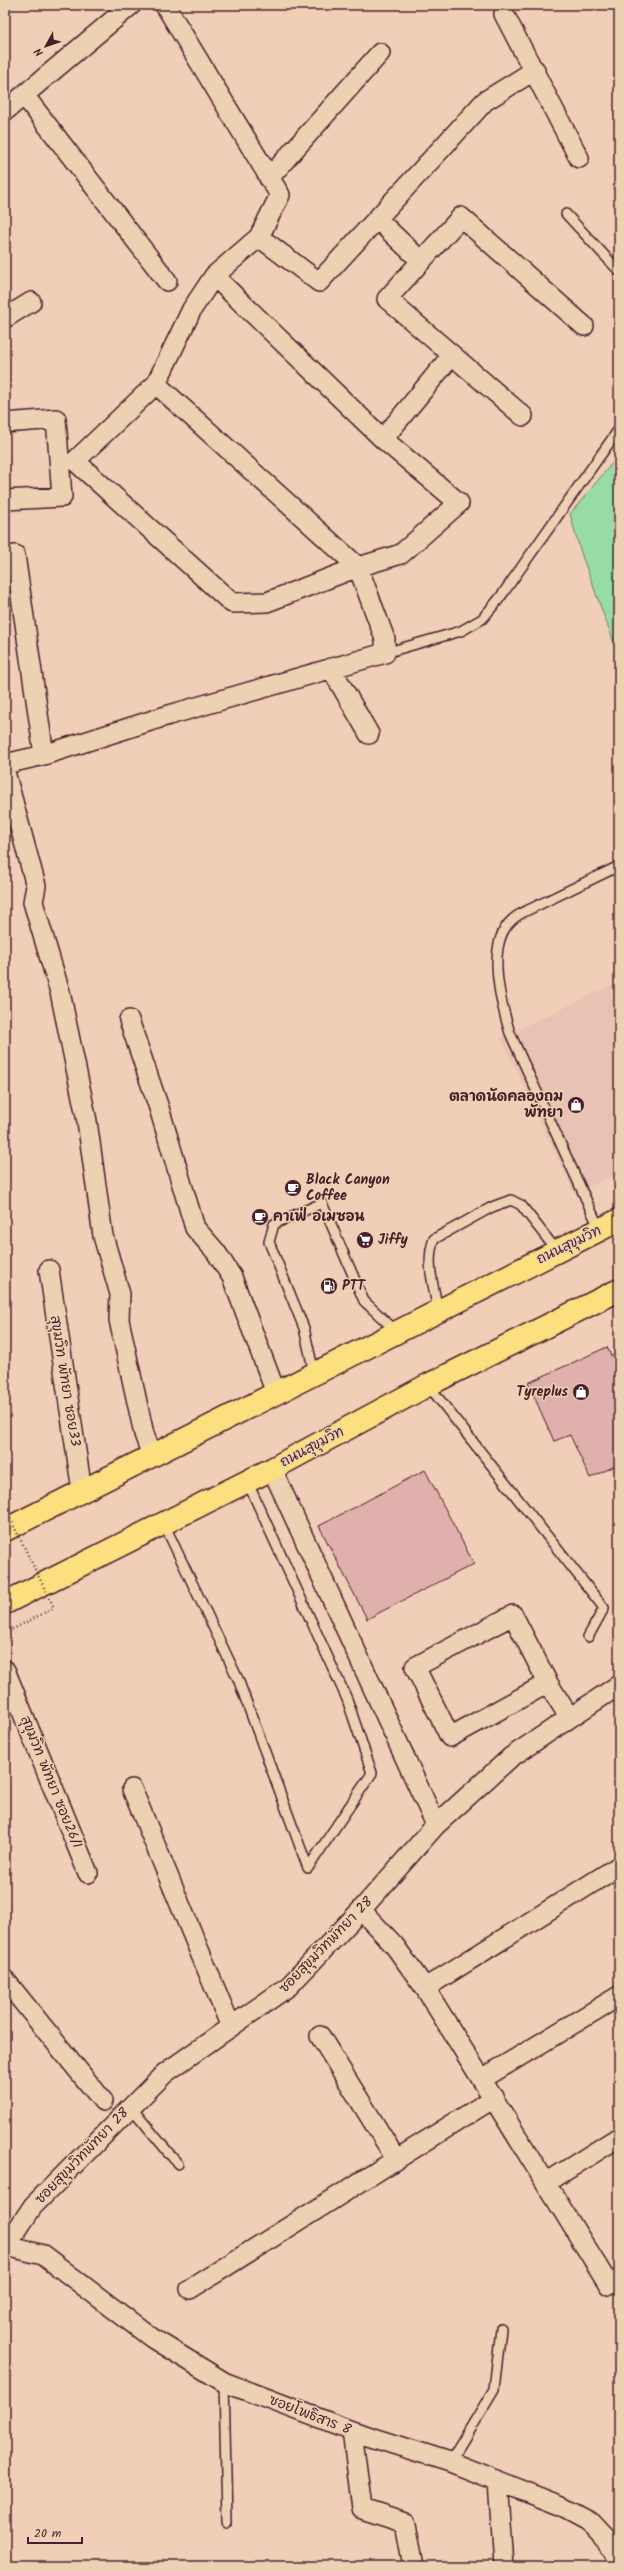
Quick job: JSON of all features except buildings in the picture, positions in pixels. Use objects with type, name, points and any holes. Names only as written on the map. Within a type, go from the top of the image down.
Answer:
[{"type":"highway","name":"ถนนสุขุมวิท","points":[[5,1530],[610,1225]]},
{"type":"highway","name":"ถนนสุขุมวิท","points":[[5,1603],[272,1469],[428,1385],[619,1290]]},
{"type":"street","points":[[5,111],[131,5]]},
{"type":"street","points":[[165,5],[280,195],[259,237],[214,276],[192,309],[156,384],[75,461],[232,603],[267,602],[358,567],[401,554],[459,503],[384,439],[214,276]]},
{"type":"street","points":[[504,14],[535,70],[579,158]]},
{"type":"street","points":[[269,178],[380,53]]},
{"type":"street","points":[[259,237],[319,282],[485,101],[535,70]]},
{"type":"street","points":[[24,95],[167,281]]},
{"type":"street","points":[[523,416],[387,299],[461,217],[584,326]]},
{"type":"street","points":[[376,219],[421,261]]},
{"type":"street","points":[[5,318],[31,302]]},
{"type":"street","points":[[384,439],[452,355]]},
{"type":"street","points":[[5,764],[44,754],[169,715],[384,653],[385,639],[358,567],[156,384]]},
{"type":"street","points":[[5,423],[56,419],[62,497],[5,500]]},
{"type":"street","points":[[15,555],[44,754]]},
{"type":"street","points":[[331,668],[369,734]]},
{"type":"street","points":[[5,772],[36,886],[33,902],[60,992],[88,1121],[103,1236],[120,1294],[119,1320],[144,1434],[152,1456]]},
{"type":"street","points":[[129,1020],[159,1108],[194,1228],[216,1252],[232,1276],[276,1393]]},
{"type":"street","name":"สุขุมวิท พัทยา ซอย33","points":[[49,1270],[82,1491]]},
{"type":"street","points":[[272,1469],[436,1825]]},
{"type":"street","points":[[548,1684],[450,1737],[415,1667],[513,1615],[548,1684],[570,1717]]},
{"type":"street","name":"สุขุมวิท พัทยา ซอย26/1","points":[[5,1670],[88,1873]]},
{"type":"street","name":"ซอยสุขุมวิทพัทยา 28","points":[[6,2247],[33,2206],[130,2106],[165,2073],[289,1986],[361,1910],[436,1825],[511,1757],[619,1685]]},
{"type":"street","points":[[132,1789],[231,2027]]},
{"type":"street","points":[[425,1988],[619,1866]]},
{"type":"street","points":[[361,1910],[394,1945],[425,1988],[546,2182],[608,2285],[619,2279]]},
{"type":"street","points":[[5,1980],[103,2101]]},
{"type":"street","points":[[482,2079],[619,1996]]},
{"type":"street","points":[[320,2036],[396,2159]]},
{"type":"street","points":[[190,2289],[494,2098]]},
{"type":"street","points":[[546,2182],[619,2137]]},
{"type":"street","name":"ซอยโพธิสาร 8","points":[[6,2247],[43,2255],[152,2338],[224,2382],[352,2431],[450,2462],[562,2506],[590,2521],[605,2537],[619,2562]]},
{"type":"street","points":[[352,2431],[362,2510],[405,2523],[413,2566]]},
{"type":"street","points":[[498,2481],[504,2566]]},
{"type":"lane","points":[[566,214],[619,271]]},
{"type":"lane","points":[[384,653],[461,631],[482,620],[500,599],[619,429]]},
{"type":"lane","points":[[610,1225],[510,1033],[501,1005],[497,972],[498,952],[502,936],[511,921],[524,912],[619,866]]},
{"type":"lane","points":[[438,1311],[429,1263],[430,1250],[434,1239],[492,1207],[511,1200],[521,1205],[557,1251]]},
{"type":"lane","points":[[314,1373],[304,1328],[269,1242],[274,1224],[322,1203],[364,1301],[397,1332]]},
{"type":"lane","points":[[428,1385],[604,1608],[588,1637]]},
{"type":"lane","points":[[164,1524],[238,1679],[308,1868],[372,1773],[348,1699],[247,1481]]},
{"type":"lane","points":[[130,2106],[178,2164]]},
{"type":"lane","points":[[450,2462],[494,2389],[501,2330]]},
{"type":"lane","points":[[224,2382],[226,2521]]},
{"type":"path","points":[[5,1632],[54,1608],[6,1508]]},
{"type":"shaded area","name":"ตลาดนัดคลองถม พัทยา","points":[[619,982],[619,1173],[574,1193],[501,1037]]},
{"type":"green space","points":[[619,455],[619,656],[581,553],[570,514]]},
{"type":"place","name":"ตลาดนัดคลองถม พัทยา","points":[[576,1105]]},
{"type":"place","name":"Black Canyon Coffee","points":[[293,1188]]},
{"type":"place","name":"คาเฟ่ อเมซอน","points":[[260,1217]]},
{"type":"place","name":"Jiffy","points":[[365,1240]]},
{"type":"place","name":"PTT","points":[[329,1286]]},
{"type":"place","name":"Tyreplus","points":[[581,1392]]}]
